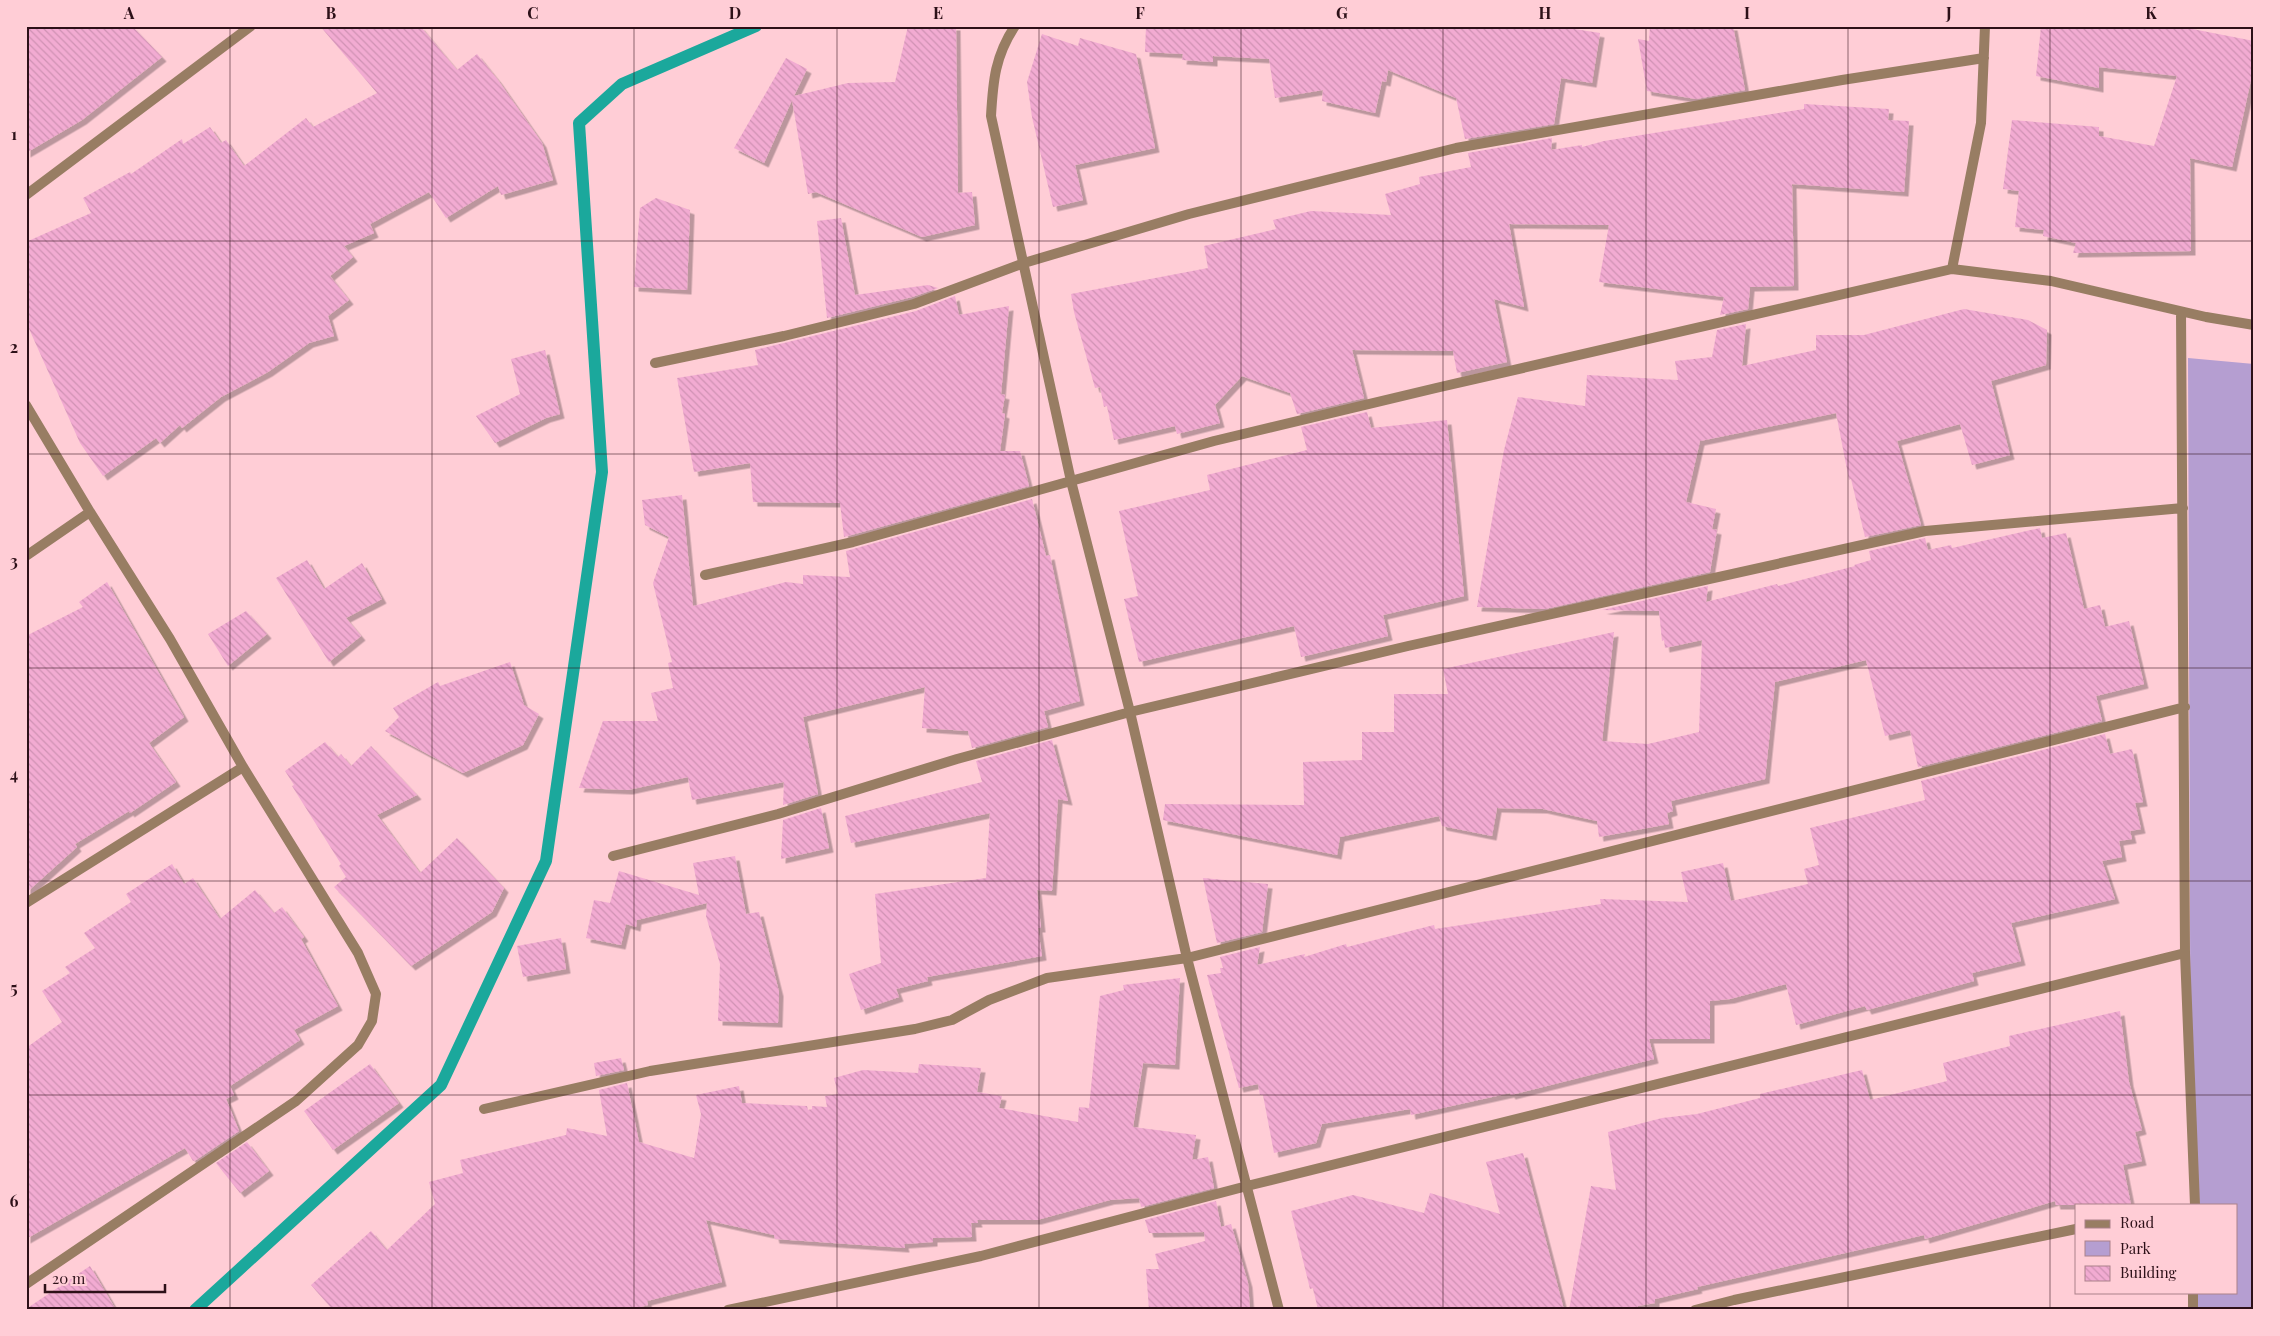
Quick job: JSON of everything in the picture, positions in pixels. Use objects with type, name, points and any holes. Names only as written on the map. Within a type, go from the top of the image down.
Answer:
[{"type":"street","points":[[26,195],[250,26]]},
{"type":"street","points":[[1015,26],[1003,44],[993,77],[991,116],[1072,481],[1130,712],[1187,958],[1279,1310]]},
{"type":"street","points":[[1952,269],[1980,123],[1985,26]]},
{"type":"street","points":[[655,363],[784,336],[914,304],[1024,263],[1189,214],[1456,148],[1832,81],[1984,58]]},
{"type":"street","points":[[706,574],[853,542],[1262,429],[1952,269],[2051,281],[2181,312],[2254,325]]},
{"type":"street","points":[[2181,312],[2185,953],[2195,1204]]},
{"type":"street","points":[[26,406],[170,639],[243,767],[358,953],[376,994],[372,1021],[358,1045],[296,1101],[26,1284]]},
{"type":"street","points":[[613,856],[778,814],[957,759],[1130,712],[1408,646],[1925,530],[2183,508]]},
{"type":"street","points":[[26,556],[90,512]]},
{"type":"street","points":[[484,1109],[650,1071],[916,1029],[952,1020],[989,1000],[1047,978],[1187,958],[2184,707]]},
{"type":"street","points":[[26,902],[243,767]]},
{"type":"street","points":[[728,1310],[981,1256],[1247,1186],[2185,953]]},
{"type":"street","points":[[1695,1310],[1734,1300],[2075,1230]]},
{"type":"street","points":[[2193,1310],[2194,1294]]},
{"type":"green space","points":[[2188,358],[2254,364],[2254,1310],[2191,1310],[2191,1294],[2238,1294],[2238,1204],[2191,1204]]},
{"type":"building","points":[[26,26],[132,26],[162,57],[82,120],[26,153]]},
{"type":"building","points":[[320,26],[420,26],[457,70],[477,54],[498,80],[542,143],[553,180],[501,195],[498,186],[446,218],[429,192],[370,224],[374,233],[344,246],[353,257],[330,276],[349,300],[328,316],[334,336],[309,343],[268,372],[221,397],[182,428],[180,425],[160,443],[156,438],[103,476],[80,443],[26,322],[26,242],[91,213],[83,198],[130,172],[131,174],[182,139],[183,144],[210,127],[221,143],[226,140],[244,166],[306,118],[313,127],[377,93]]},
{"type":"building","points":[[908,26],[956,26],[958,193],[972,192],[975,225],[922,237],[816,192],[808,194],[792,100],[764,163],[734,148],[786,58],[807,69],[794,96],[848,83],[895,82]]},
{"type":"building","points":[[1146,26],[1555,26],[1600,33],[1592,83],[1561,78],[1554,124],[1465,139],[1456,98],[1388,70],[1386,82],[1382,81],[1375,113],[1322,101],[1323,90],[1275,98],[1269,59],[1213,56],[1213,62],[1182,60],[1183,54],[1145,52]]},
{"type":"building","points":[[1650,26],[1733,26],[1745,90],[1696,99],[1647,91],[1638,39],[1649,41]]},
{"type":"building","points":[[2041,26],[2177,26],[2254,41],[2254,66],[2232,167],[2190,158],[2191,251],[2073,253],[2076,243],[2043,236],[2044,230],[2015,227],[2019,191],[2003,189],[2012,120],[2099,127],[2099,136],[2154,146],[2177,76],[2099,67],[2099,88],[2036,76]]},
{"type":"building","points":[[1042,34],[1078,46],[1080,38],[1136,54],[1155,148],[1075,165],[1083,200],[1053,207],[1032,117],[1027,82]]},
{"type":"building","points":[[1804,104],[1889,109],[1888,120],[1909,121],[1904,192],[1792,184],[1794,286],[1750,287],[1748,309],[1720,315],[1724,297],[1599,282],[1609,225],[1509,224],[1524,307],[1494,299],[1507,362],[1457,373],[1453,351],[1352,350],[1364,398],[1297,414],[1290,393],[1242,376],[1215,405],[1220,423],[1177,434],[1175,426],[1114,440],[1107,406],[1104,407],[1100,387],[1095,388],[1074,312],[1071,294],[1208,268],[1204,246],[1276,229],[1273,220],[1311,211],[1391,215],[1385,194],[1420,184],[1419,177],[1471,167],[1468,153],[1552,138],[1551,150],[1582,145],[1582,147],[1604,141],[1804,109]]},
{"type":"building","points":[[656,198],[690,210],[687,290],[634,287],[640,208]]},
{"type":"building","points":[[841,218],[855,295],[928,285],[938,288],[912,297],[827,318],[817,221]]},
{"type":"building","points":[[955,296],[959,315],[1009,306],[1001,394],[1005,395],[1002,413],[1005,414],[1000,451],[1020,451],[1029,486],[844,537],[840,503],[753,502],[750,463],[694,472],[677,378],[758,365],[755,350],[916,311]]},
{"type":"building","points":[[1964,309],[2028,320],[2047,330],[2046,365],[1991,381],[2010,455],[1972,465],[1960,424],[1897,441],[1921,525],[1865,537],[1851,479],[1849,480],[1836,413],[1700,441],[1686,502],[1716,509],[1712,529],[1717,530],[1710,572],[1545,609],[1477,607],[1504,450],[1518,397],[1585,406],[1587,375],[1678,380],[1675,361],[1712,357],[1717,330],[1746,324],[1742,366],[1816,350],[1816,335],[1864,335]]},
{"type":"building","points":[[545,350],[560,414],[546,418],[495,443],[476,416],[520,394],[511,359]]},
{"type":"building","points":[[1367,412],[1371,428],[1447,420],[1464,596],[1383,615],[1388,636],[1301,657],[1294,626],[1139,662],[1124,599],[1138,596],[1119,511],[1210,490],[1207,475],[1307,450],[1301,427]]},
{"type":"building","points":[[682,495],[693,606],[786,582],[803,584],[803,575],[850,577],[846,551],[1032,499],[1046,556],[1050,555],[1080,701],[1044,711],[1048,727],[972,748],[968,731],[922,728],[925,687],[803,717],[818,794],[783,805],[784,782],[692,800],[688,777],[628,790],[579,788],[603,721],[658,721],[651,693],[673,688],[668,663],[672,662],[653,583],[669,537],[645,525],[642,500]]},
{"type":"building","points":[[2040,528],[2042,538],[2066,533],[2084,609],[2100,605],[2105,627],[2129,621],[2144,684],[2096,696],[2102,721],[1918,767],[1910,730],[1885,736],[1866,660],[1775,682],[1765,779],[1671,801],[1673,811],[1667,813],[1669,824],[1599,837],[1597,821],[1543,809],[1497,808],[1492,836],[1442,826],[1439,816],[1340,837],[1337,855],[1163,820],[1165,804],[1304,805],[1303,762],[1362,760],[1362,732],[1394,732],[1394,694],[1448,694],[1443,669],[1614,632],[1602,741],[1648,744],[1699,732],[1702,640],[1665,648],[1664,640],[1662,641],[1659,611],[1602,610],[1708,586],[1706,602],[1777,584],[1778,586],[1871,560],[1869,551],[1925,538],[1928,550],[1951,545],[1952,548]]},
{"type":"building","points":[[307,560],[324,589],[362,563],[382,599],[346,618],[361,636],[329,662],[276,578]]},
{"type":"building","points":[[107,582],[184,717],[149,743],[176,782],[130,813],[129,811],[75,844],[77,847],[26,893],[26,636],[83,607],[79,602]]},
{"type":"building","points":[[246,611],[267,634],[228,666],[208,634]]},
{"type":"building","points":[[510,662],[524,705],[539,714],[523,745],[463,773],[385,731],[399,717],[393,708],[438,682],[440,686]]},
{"type":"building","points":[[2105,734],[2110,754],[2132,749],[2143,802],[2135,803],[2141,829],[2130,831],[2132,839],[2119,841],[2122,857],[2102,861],[2115,899],[2011,923],[2021,961],[1972,973],[1974,981],[1867,1010],[1865,1006],[1796,1025],[1786,984],[1730,999],[1710,1001],[1710,1039],[1649,1039],[1654,1059],[1511,1095],[1510,1093],[1411,1115],[1410,1109],[1322,1124],[1316,1143],[1274,1153],[1263,1095],[1260,1095],[1258,1084],[1239,1088],[1207,975],[1221,973],[1220,968],[1223,968],[1220,957],[1260,947],[1257,965],[1305,954],[1304,957],[1346,944],[1347,947],[1434,925],[1435,929],[1601,904],[1600,899],[1688,902],[1681,872],[1723,863],[1731,901],[1808,884],[1804,869],[1819,865],[1810,828],[1925,800],[1921,781]]},
{"type":"building","points":[[1052,740],[1068,801],[1058,799],[1052,891],[1037,890],[1041,928],[1038,928],[1042,956],[927,977],[928,981],[896,989],[899,997],[861,1010],[849,974],[881,963],[875,894],[986,878],[990,813],[851,843],[845,816],[982,782],[976,761]]},
{"type":"building","points":[[325,742],[338,757],[341,754],[351,766],[371,746],[417,795],[377,815],[420,873],[457,838],[504,888],[492,912],[411,966],[334,887],[346,877],[339,866],[341,864],[292,786],[294,785],[285,771]]},
{"type":"building","points":[[821,808],[829,848],[781,859],[783,820]]},
{"type":"building","points":[[735,856],[746,914],[759,912],[779,992],[778,1023],[718,1021],[720,964],[706,916],[707,903],[637,920],[636,927],[626,924],[621,945],[586,938],[594,900],[610,903],[619,871],[699,895],[693,863]]},
{"type":"building","points":[[172,864],[184,884],[193,878],[220,919],[255,890],[274,913],[282,907],[304,937],[301,939],[338,1006],[294,1030],[300,1040],[230,1086],[234,1095],[226,1099],[239,1131],[193,1161],[185,1148],[26,1239],[26,1048],[62,1022],[42,991],[70,973],[65,967],[95,948],[84,933],[131,902],[126,894]]},
{"type":"building","points":[[1203,878],[1268,884],[1262,932],[1217,943]]},
{"type":"building","points":[[561,938],[566,969],[523,977],[517,946]]},
{"type":"building","points":[[1180,978],[1175,1065],[1143,1063],[1133,1127],[1196,1135],[1192,1160],[1208,1157],[1214,1188],[1141,1207],[1139,1198],[1110,1200],[1037,1220],[977,1220],[978,1223],[971,1223],[972,1237],[933,1238],[933,1242],[904,1244],[905,1248],[775,1239],[774,1235],[706,1220],[722,1282],[647,1301],[648,1305],[630,1310],[333,1310],[311,1285],[371,1231],[387,1250],[435,1204],[429,1182],[463,1173],[460,1160],[566,1135],[567,1128],[607,1136],[599,1090],[627,1083],[639,1142],[694,1158],[701,1114],[696,1095],[739,1086],[742,1103],[807,1106],[808,1110],[812,1109],[812,1106],[827,1107],[825,1096],[838,1094],[834,1078],[863,1070],[918,1073],[919,1064],[981,1068],[977,1092],[1002,1096],[999,1108],[1078,1122],[1079,1107],[1089,1108],[1100,996],[1124,990],[1123,985]]},
{"type":"building","points":[[2120,1011],[2129,1082],[2142,1130],[2135,1132],[2142,1161],[2123,1165],[2131,1204],[2056,1205],[2055,1201],[1925,1239],[1924,1235],[1697,1287],[1698,1289],[1655,1299],[1655,1303],[1638,1306],[1638,1310],[1569,1310],[1591,1186],[1616,1190],[1608,1132],[1662,1118],[1697,1114],[1760,1098],[1760,1094],[1862,1070],[1870,1100],[1947,1081],[1943,1063],[2010,1046],[2009,1036]]},
{"type":"building","points":[[621,1058],[624,1070],[596,1076],[594,1063]]},
{"type":"building","points":[[370,1064],[399,1103],[333,1150],[304,1111]]},
{"type":"building","points":[[247,1142],[269,1171],[240,1193],[216,1163]]},
{"type":"building","points":[[1523,1153],[1564,1310],[1318,1310],[1313,1288],[1310,1289],[1291,1211],[1353,1195],[1424,1213],[1430,1193],[1500,1214],[1486,1162]]},
{"type":"building","points":[[1216,1201],[1221,1227],[1231,1224],[1248,1283],[1250,1310],[1149,1310],[1146,1269],[1159,1269],[1155,1254],[1205,1241],[1204,1232],[1149,1233],[1145,1220]]},
{"type":"building","points":[[90,1266],[116,1310],[26,1310],[26,1309]]},
{"type":"waterway","points":[[195,1310],[441,1085],[546,861],[602,472],[579,123],[622,84],[756,26]]}]
